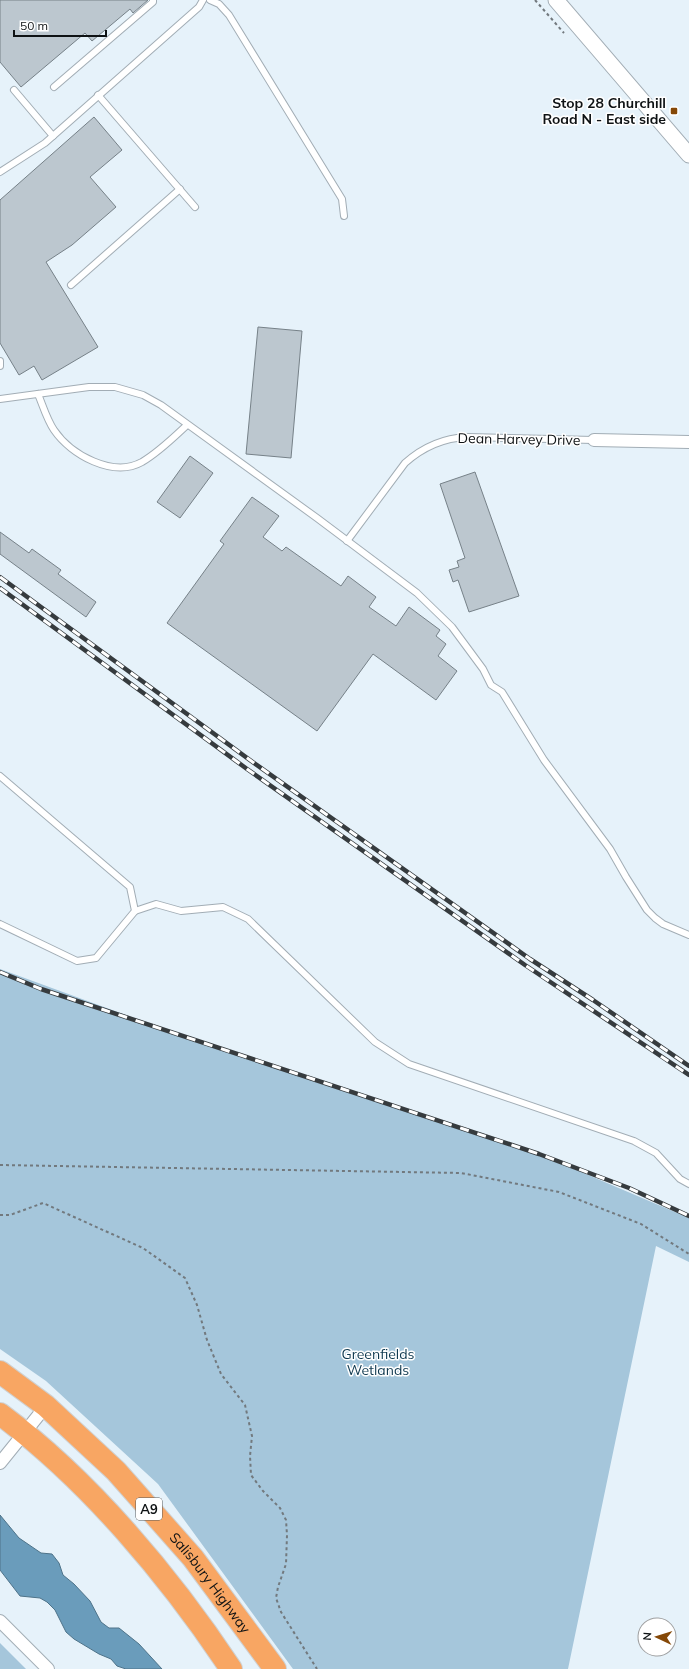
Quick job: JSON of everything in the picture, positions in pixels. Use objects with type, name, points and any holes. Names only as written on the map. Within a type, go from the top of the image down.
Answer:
[{"type":"highway","name":"Salisbury Highway","points":[[0,1372],[46,1406],[116,1471],[192,1558],[275,1669]]},
{"type":"highway","name":"A9","points":[[0,1414],[25,1433],[58,1463],[129,1534],[208,1635],[231,1669]]},
{"type":"street","points":[[556,0],[689,155]]},
{"type":"street","name":"Dean Harvey Drive","points":[[594,440],[689,442]]},
{"type":"street","points":[[0,1463],[46,1406]]},
{"type":"street","points":[[0,1621],[48,1669]]},
{"type":"lane","points":[[54,87],[154,0]]},
{"type":"lane","points":[[0,172],[26,156],[53,136],[199,7],[203,0]]},
{"type":"lane","points":[[210,0],[219,4],[229,15],[342,199],[344,216]]},
{"type":"lane","points":[[14,90],[53,136]]},
{"type":"lane","points":[[98,96],[195,207]]},
{"type":"lane","points":[[71,285],[180,189]]},
{"type":"lane","points":[[0,361],[0,366]]},
{"type":"lane","points":[[0,399],[89,387],[115,387],[143,395],[161,405],[417,593],[452,627],[483,669],[491,685],[502,692],[544,760],[610,849],[647,910],[663,924],[689,935]]},
{"type":"lane","points":[[38,394],[54,430],[65,443],[91,461],[104,465],[123,467],[141,463],[160,450],[187,425]]},
{"type":"lane","name":"Dean Harvey Drive","points":[[347,541],[405,463],[414,455],[431,445],[454,438],[467,437],[594,440]]},
{"type":"lane","points":[[0,776],[130,887],[135,910]]},
{"type":"lane","points":[[0,924],[76,961],[96,958],[135,910],[156,904],[181,910],[223,907],[248,919],[375,1042],[409,1064],[634,1141],[656,1153],[680,1179],[689,1184]]},
{"type":"path","points":[[536,0],[567,36]]},
{"type":"path","points":[[0,1165],[461,1173],[559,1192],[641,1224],[689,1254]]},
{"type":"path","points":[[0,1215],[10,1216],[43,1203],[143,1248],[185,1278],[197,1305],[207,1340],[221,1374],[245,1405],[252,1436],[250,1456],[251,1475],[263,1491],[280,1508],[286,1520],[286,1564],[276,1598],[281,1612],[317,1669]]},
{"type":"green space","name":"Greenfields Wetlands","points":[[0,969],[175,1033],[539,1154],[689,1218],[689,1262],[656,1246],[568,1669],[293,1669],[158,1484],[46,1381],[0,1349]]},
{"type":"green space","points":[[0,1643],[26,1669],[0,1669]]},
{"type":"shaded area","points":[[0,1515],[19,1538],[41,1553],[52,1554],[59,1563],[63,1575],[90,1601],[101,1622],[109,1628],[119,1628],[139,1644],[162,1669],[126,1669],[117,1666],[111,1659],[99,1654],[74,1639],[66,1632],[55,1610],[47,1602],[40,1598],[20,1596],[0,1570]]},
{"type":"building","points":[[0,0],[148,0],[133,13],[130,9],[92,41],[85,33],[21,87],[0,62]]},
{"type":"building","points":[[94,117],[122,150],[90,177],[116,207],[72,245],[46,262],[98,347],[42,380],[34,366],[19,375],[0,343],[0,200]]},
{"type":"building","points":[[258,327],[302,331],[291,458],[246,454]]},
{"type":"building","points":[[190,456],[213,473],[180,518],[157,502]]},
{"type":"building","points":[[475,472],[519,596],[469,612],[458,580],[453,582],[449,570],[459,567],[457,561],[465,558],[440,484]]},
{"type":"building","points":[[252,497],[279,516],[263,537],[282,551],[286,547],[341,586],[348,576],[376,597],[369,607],[396,626],[409,607],[440,630],[436,636],[446,644],[438,656],[457,671],[436,700],[373,654],[317,731],[167,623],[224,544],[220,541]]},
{"type":"building","points":[[0,532],[29,553],[32,549],[61,570],[58,574],[96,602],[86,617],[0,554]]},
{"type":"railway","points":[[0,577],[254,763],[530,959],[689,1066]]},
{"type":"railway","points":[[0,588],[247,769],[525,965],[689,1075]]},
{"type":"railway","points":[[0,972],[41,989],[539,1154],[629,1188],[689,1216]]},
{"type":"place","name":"Stop 28 Churchill Road N - East side","points":[[674,111]]}]
